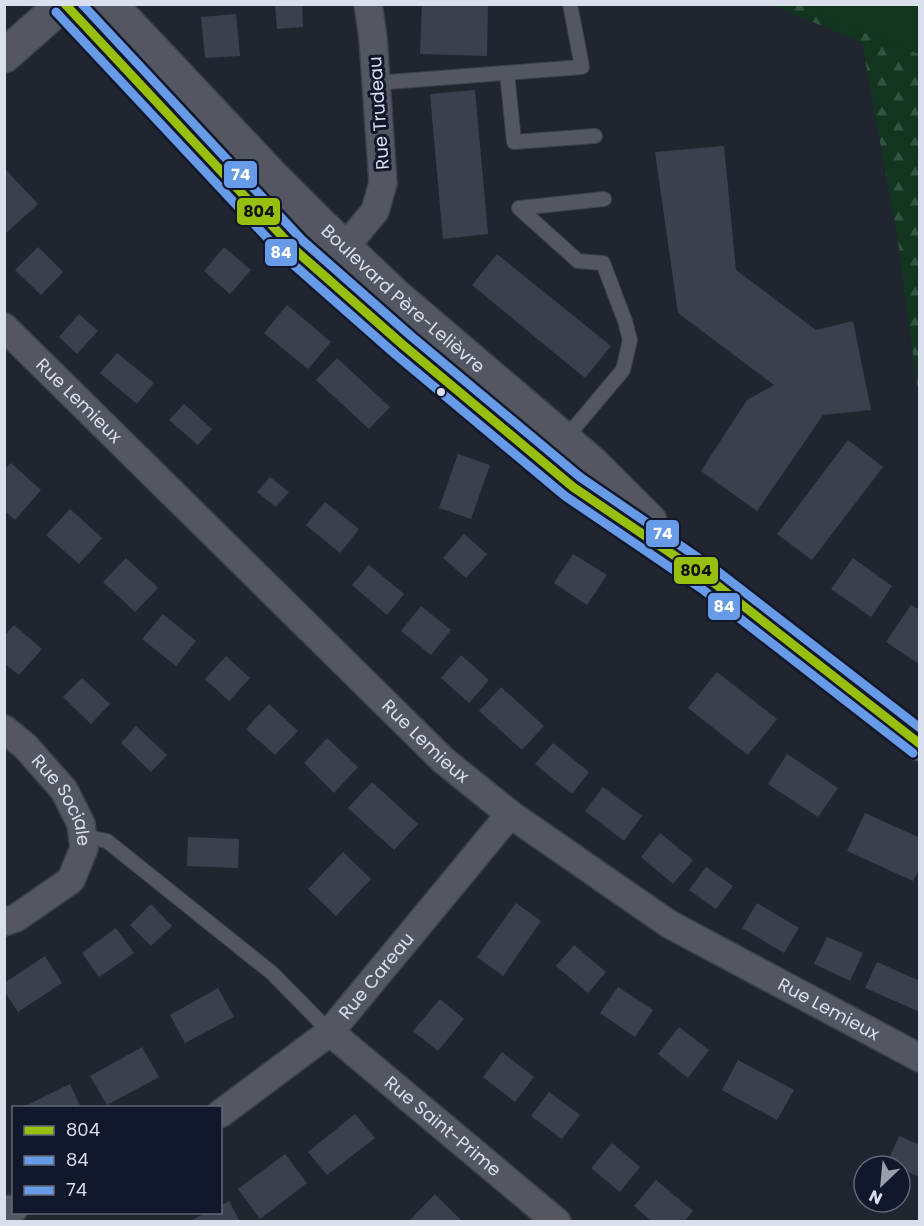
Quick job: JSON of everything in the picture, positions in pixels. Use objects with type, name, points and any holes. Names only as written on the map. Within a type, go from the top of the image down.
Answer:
[{"type":"main road","points":[[4,56],[64,4]]},
{"type":"main road","name":"Boulevard Père-Lelièvre","points":[[64,4],[295,250],[403,345],[564,480],[709,579],[920,744]]},
{"type":"main road","name":"Boulevard Père-Lelièvre","points":[[110,4],[273,177],[396,296],[592,463],[709,579]]},
{"type":"street","name":"Rue Trudeau","points":[[323,274],[375,211],[383,183],[373,38],[368,4]]},
{"type":"street","name":"Rue Lemieux","points":[[4,327],[443,760],[510,814],[669,924],[920,1058]]},
{"type":"street","name":"Rue Sociale","points":[[4,729],[25,746],[64,790],[81,824],[84,848],[71,880],[16,918],[4,921]]},
{"type":"street","name":"Rue Careau","points":[[222,1113],[330,1032],[510,814]]},
{"type":"street","name":"Rue Saint-Prime","points":[[330,1032],[552,1220]]},
{"type":"lane","points":[[376,83],[582,67],[570,4]]},
{"type":"lane","points":[[507,73],[514,142],[594,136]]},
{"type":"lane","points":[[564,440],[623,370],[630,340],[603,263],[578,261],[519,208],[604,199]]},
{"type":"lane","points":[[83,836],[107,841],[272,973],[330,1032]]},
{"type":"green space","points":[[773,5],[919,5],[919,399],[898,241],[862,43]]},
{"type":"green space","points":[[802,5],[919,5],[919,54],[817,15]]},
{"type":"building","points":[[275,4],[302,4],[303,27],[277,29]]},
{"type":"building","points":[[422,4],[488,4],[487,56],[420,54]]},
{"type":"building","points":[[236,14],[240,56],[205,58],[201,17]]},
{"type":"building","points":[[475,90],[488,234],[443,239],[430,94]]},
{"type":"building","points":[[724,146],[736,270],[816,330],[853,321],[871,410],[823,415],[757,511],[701,471],[747,400],[774,385],[678,313],[655,152]]},
{"type":"building","points":[[4,168],[38,204],[4,235]]},
{"type":"building","points":[[38,247],[63,272],[41,295],[15,270]]},
{"type":"building","points":[[224,247],[251,270],[230,294],[204,271]]},
{"type":"building","points":[[497,254],[611,346],[585,378],[472,285]]},
{"type":"building","points":[[287,305],[331,342],[308,369],[264,333]]},
{"type":"building","points":[[79,314],[98,331],[77,354],[59,337]]},
{"type":"building","points":[[117,353],[154,383],[137,404],[100,373]]},
{"type":"building","points":[[337,358],[390,407],[369,429],[316,380]]},
{"type":"building","points":[[184,404],[212,429],[198,445],[169,420]]},
{"type":"building","points":[[848,440],[883,467],[812,560],[777,534]]},
{"type":"building","points":[[458,454],[490,465],[471,519],[439,508]]},
{"type":"building","points":[[11,463],[41,490],[15,520],[4,510],[4,470]]},
{"type":"building","points":[[270,477],[289,492],[276,507],[257,492]]},
{"type":"building","points":[[325,502],[359,529],[340,553],[306,525]]},
{"type":"building","points":[[70,509],[102,538],[79,564],[46,535]]},
{"type":"building","points":[[464,534],[487,554],[466,578],[443,558]]},
{"type":"building","points":[[573,554],[607,575],[587,605],[554,583]]},
{"type":"building","points":[[126,558],[158,588],[135,612],[103,582]]},
{"type":"building","points":[[853,558],[892,586],[871,617],[831,589]]},
{"type":"building","points":[[369,565],[404,594],[387,615],[352,585]]},
{"type":"building","points":[[911,605],[920,610],[919,664],[886,642]]},
{"type":"building","points":[[421,606],[451,630],[431,655],[401,631]]},
{"type":"building","points":[[163,614],[196,641],[176,666],[142,639]]},
{"type":"building","points":[[14,625],[42,649],[19,675],[4,663],[4,636]]},
{"type":"building","points":[[461,655],[489,680],[469,703],[441,678]]},
{"type":"building","points":[[226,656],[250,678],[229,701],[205,679]]},
{"type":"building","points":[[717,672],[777,719],[748,755],[688,708]]},
{"type":"building","points":[[82,678],[110,704],[91,724],[63,697]]},
{"type":"building","points":[[501,687],[544,726],[522,750],[479,711]]},
{"type":"building","points":[[269,704],[298,731],[275,755],[246,729]]},
{"type":"building","points":[[136,726],[167,755],[151,772],[121,743]]},
{"type":"building","points":[[327,738],[358,767],[334,793],[304,763]]},
{"type":"building","points":[[553,743],[589,772],[572,794],[535,764]]},
{"type":"building","points":[[787,754],[838,788],[818,817],[768,784]]},
{"type":"building","points":[[372,782],[418,824],[394,850],[348,808]]},
{"type":"building","points":[[603,787],[642,816],[624,841],[585,811]]},
{"type":"building","points":[[865,813],[920,838],[920,868],[913,881],[847,851]]},
{"type":"building","points":[[660,833],[693,860],[673,884],[641,857]]},
{"type":"building","points":[[188,837],[239,839],[238,868],[187,866]]},
{"type":"building","points":[[343,852],[371,879],[336,916],[308,889]]},
{"type":"building","points":[[706,867],[733,886],[716,909],[689,890]]},
{"type":"building","points":[[516,903],[541,921],[503,976],[477,957]]},
{"type":"building","points":[[757,903],[799,928],[784,953],[742,928]]},
{"type":"building","points":[[151,904],[172,926],[151,946],[130,925]]},
{"type":"building","points":[[116,928],[134,953],[99,977],[82,953]]},
{"type":"building","points":[[827,937],[863,953],[850,981],[814,964]]},
{"type":"building","points":[[574,945],[606,972],[588,993],[556,966]]},
{"type":"building","points":[[45,956],[62,983],[18,1012],[4,991],[4,983]]},
{"type":"building","points":[[877,962],[920,981],[920,1012],[865,988]]},
{"type":"building","points":[[618,987],[653,1010],[635,1037],[600,1013]]},
{"type":"building","points":[[218,988],[234,1017],[185,1043],[170,1015]]},
{"type":"building","points":[[440,999],[464,1019],[438,1051],[413,1031]]},
{"type":"building","points":[[679,1027],[709,1050],[688,1078],[658,1054]]},
{"type":"building","points":[[142,1047],[159,1077],[107,1105],[90,1076]]},
{"type":"building","points":[[502,1052],[534,1077],[515,1102],[483,1077]]},
{"type":"building","points":[[738,1060],[794,1090],[777,1120],[722,1090]]},
{"type":"building","points":[[70,1084],[80,1106],[25,1106]]},
{"type":"building","points":[[549,1092],[580,1115],[562,1139],[531,1116]]},
{"type":"building","points":[[355,1114],[375,1138],[327,1175],[308,1152]]},
{"type":"building","points":[[899,1136],[920,1145],[920,1177],[912,1174],[912,1154],[891,1154]]},
{"type":"building","points":[[612,1143],[640,1167],[620,1192],[591,1168]]},
{"type":"building","points":[[285,1154],[307,1183],[260,1219],[238,1189]]},
{"type":"building","points":[[656,1180],[693,1211],[684,1222],[652,1222],[634,1206]]},
{"type":"building","points":[[435,1194],[463,1222],[408,1222]]},
{"type":"building","points":[[229,1201],[240,1222],[189,1222],[203,1214],[222,1214],[222,1205]]},
{"type":"transit line","name":"804","points":[[65,4],[295,250],[403,345],[573,487],[709,579],[920,744]]},
{"type":"transit line","name":"74","points":[[82,4],[303,241],[411,336],[580,477],[716,570],[920,728]]},
{"type":"transit line","name":"84","points":[[56,12],[286,258],[395,354],[565,496],[702,589],[913,753]]}]
